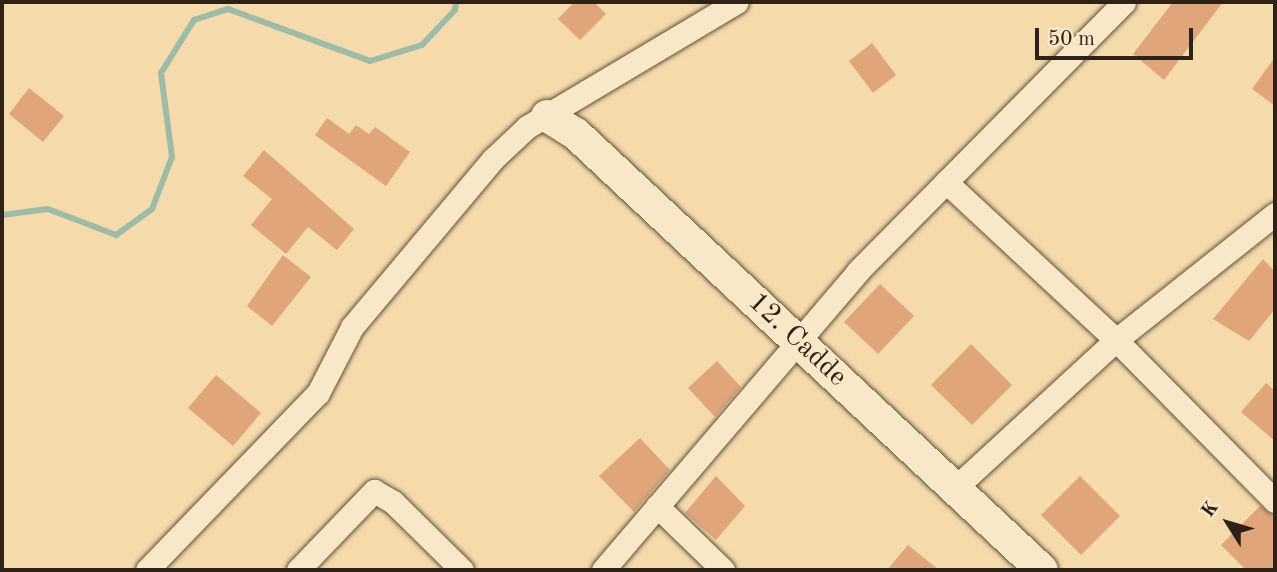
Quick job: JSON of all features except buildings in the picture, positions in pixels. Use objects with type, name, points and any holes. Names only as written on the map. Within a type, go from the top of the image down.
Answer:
[{"type":"street","points":[[147,570],[318,393],[352,327],[493,159],[527,127],[737,2]]},
{"type":"street","points":[[603,570],[798,341],[946,182],[1124,2]]},
{"type":"street","name":"12. Cadde","points":[[547,116],[576,134],[1042,570]]},
{"type":"street","points":[[946,182],[1116,340],[1273,496]]},
{"type":"street","points":[[955,488],[1116,340],[1275,214]]},
{"type":"street","points":[[298,570],[374,491],[393,502],[462,570]]},
{"type":"street","points":[[657,506],[723,570]]},
{"type":"waterway","points":[[2,215],[48,209],[116,235],[152,209],[172,157],[161,73],[194,20],[228,9],[370,61],[422,45],[455,10],[456,2]]}]
